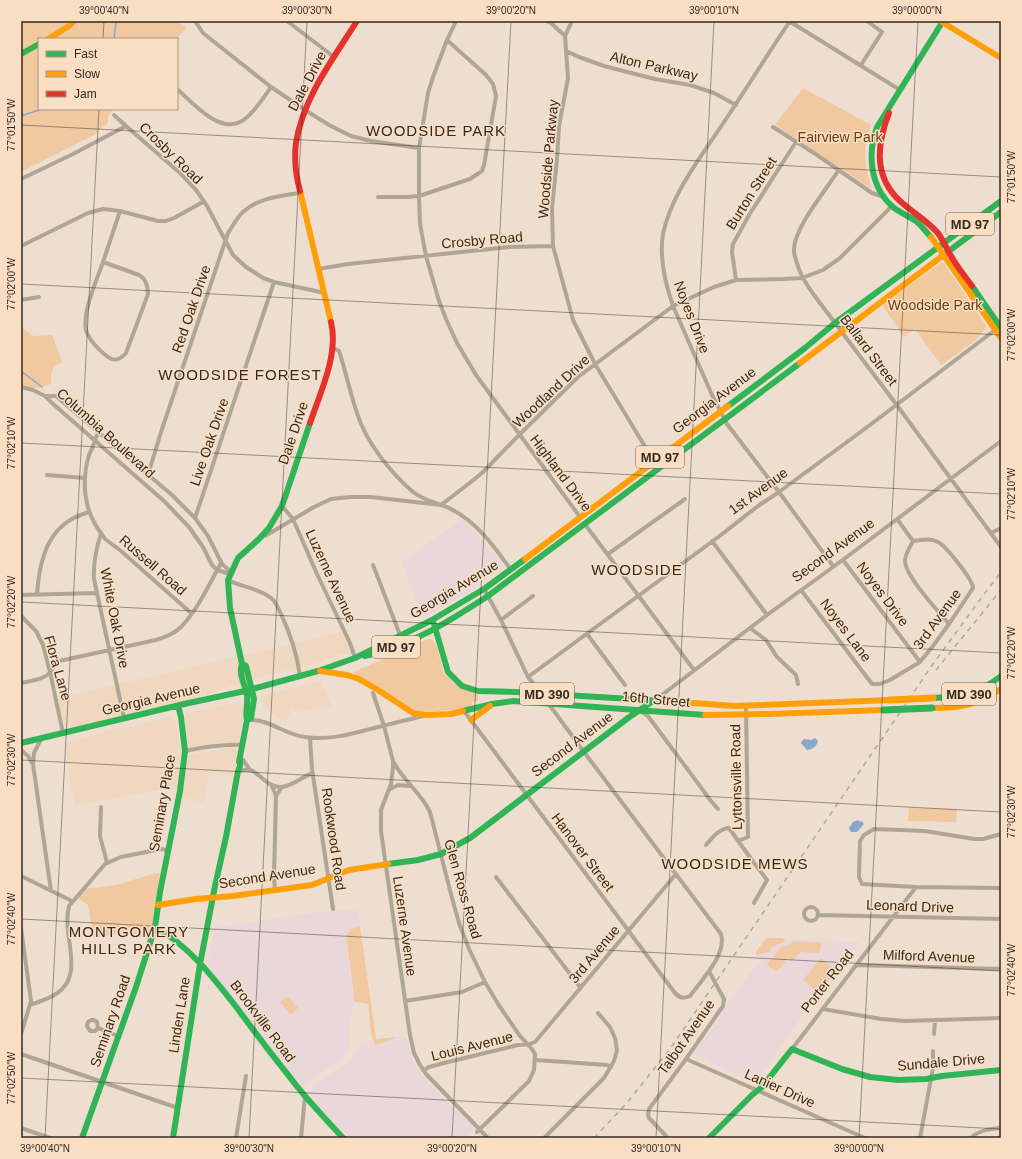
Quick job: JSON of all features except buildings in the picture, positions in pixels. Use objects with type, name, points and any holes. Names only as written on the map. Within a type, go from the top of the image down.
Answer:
[{"type":"main road","points":[[50,38],[69,26],[74,21]]},
{"type":"main road","name":"Dale Drive","points":[[229,575],[238,558],[259,539],[273,522],[282,506],[332,357],[333,329],[297,180],[295,157],[296,143],[302,118],[318,83],[357,21]]},
{"type":"main road","points":[[941,244],[921,226],[892,206],[877,184],[872,171],[871,146],[877,127],[942,21],[1001,58]]},
{"type":"main road","points":[[21,54],[38,45]]},
{"type":"main road","points":[[900,90],[882,134],[879,154],[880,168],[883,178],[892,194],[929,224],[939,235],[941,244],[946,253],[999,327],[1001,338]]},
{"type":"main road","name":"Georgia Avenue","points":[[355,658],[379,654],[404,643],[436,628],[488,596],[585,524],[719,412],[834,323],[1001,201]]},
{"type":"main road","name":"Georgia Avenue","points":[[21,743],[248,690],[318,671],[355,658],[432,620],[484,589],[580,516],[724,419],[1001,212]]},
{"type":"main road","points":[[158,905],[213,897],[238,771],[237,765],[243,745],[248,708],[248,690],[240,669],[242,664],[230,608],[225,599],[228,591],[229,575]]},
{"type":"main road","name":"16th Street","points":[[432,620],[436,628],[448,672],[462,686],[478,691],[542,693],[746,706],[961,697],[975,693],[988,686],[1001,676]]},
{"type":"main road","name":"16th Street","points":[[318,671],[347,675],[359,679],[374,687],[413,713],[426,715],[451,714],[495,703],[512,701],[640,710],[700,716],[958,707],[981,701],[1001,689]]},
{"type":"main road","name":"Second Avenue","points":[[213,897],[233,896],[312,885],[349,870],[418,860],[441,854],[470,838],[653,701]]},
{"type":"main road","points":[[471,720],[495,703]]},
{"type":"main road","name":"Seminary Place","points":[[158,905],[167,850],[180,791],[185,751],[181,717],[178,706]]},
{"type":"main road","name":"Linden Lane","points":[[173,1138],[200,964],[213,897]]},
{"type":"main road","name":"Seminary Road","points":[[82,1138],[144,964],[155,927],[158,905]]},
{"type":"main road","name":"Brookville Road","points":[[155,927],[170,936],[194,957],[218,984],[277,1062],[343,1138]]},
{"type":"main road","name":"Sundale Drive","points":[[792,1049],[842,1069],[870,1077],[898,1080],[926,1079],[1001,1070]]},
{"type":"main road","name":"Porter Road","points":[[709,1138],[762,1087],[792,1049]]},
{"type":"street","points":[[194,21],[203,33],[271,87],[329,125],[351,136],[371,142],[419,148]]},
{"type":"street","points":[[287,21],[334,57]]},
{"type":"street","name":"Highland Drive","points":[[456,21],[446,40],[428,92],[419,148],[418,196],[420,224],[426,256],[439,301],[457,343],[476,376],[585,524],[640,595],[694,670]]},
{"type":"street","points":[[547,21],[565,36]]},
{"type":"street","name":"Woodside Parkway","points":[[572,21],[565,36],[568,78],[559,126],[552,208],[553,246],[573,320],[595,364],[656,465]]},
{"type":"street","points":[[790,21],[900,90]]},
{"type":"street","name":"Noyes Drive","points":[[790,21],[689,176],[674,203],[663,237],[662,266],[673,306],[719,412],[726,424],[779,492],[833,566]]},
{"type":"street","points":[[861,65],[882,32],[867,21]]},
{"type":"street","points":[[378,197],[418,196],[470,179],[482,171],[486,158],[496,96],[495,88],[486,76],[446,40]]},
{"type":"street","name":"Alton Parkway","points":[[566,50],[579,57],[604,66],[655,79],[690,85],[714,93],[736,105]]},
{"type":"street","points":[[178,90],[214,121],[224,124],[232,124],[240,122],[248,116],[271,87]]},
{"type":"street","name":"Crosby Road","points":[[114,115],[180,173],[196,190],[207,206],[233,255],[246,268],[262,278],[274,282],[324,289]]},
{"type":"street","name":"Crosby Road","points":[[21,179],[126,126]]},
{"type":"street","points":[[773,127],[872,193],[885,197]]},
{"type":"street","name":"Burton Street","points":[[736,280],[732,252],[733,244],[749,215],[796,142]]},
{"type":"street","name":"Ballard Street","points":[[838,171],[815,203],[798,233],[794,251],[802,278],[1001,547]]},
{"type":"street","name":"Red Oak Drive","points":[[148,475],[228,232],[238,217],[251,206],[268,198],[300,193]]},
{"type":"street","points":[[21,246],[88,213],[103,209],[120,211],[158,221],[166,221],[203,202]]},
{"type":"street","name":"Woodland Drive","points":[[441,505],[483,472],[578,377],[673,306],[714,287],[736,280],[784,280],[802,278],[823,270],[840,258],[892,206]]},
{"type":"street","points":[[103,262],[139,274],[143,277],[148,286],[148,294],[126,353],[122,358],[113,360],[108,358],[91,340],[87,332],[85,322],[86,311],[120,211]]},
{"type":"street","name":"Crosby Road","points":[[319,272],[348,264],[509,247],[553,246]]},
{"type":"street","name":"Live Oak Drive","points":[[196,518],[274,282]]},
{"type":"street","points":[[21,300],[39,297]]},
{"type":"street","name":"1st Avenue","points":[[528,677],[779,492],[999,327]]},
{"type":"street","points":[[333,348],[339,351],[357,414],[368,438],[375,450],[390,469],[413,492],[419,496],[450,508],[477,528],[488,539],[515,576]]},
{"type":"street","points":[[21,387],[33,390],[45,396]]},
{"type":"street","name":"Columbia Boulevard","points":[[45,396],[56,396],[172,495],[196,518],[208,536],[229,575]]},
{"type":"street","name":"Columbia Boulevard","points":[[45,396],[172,509],[189,526],[203,547],[212,565],[217,570]]},
{"type":"street","points":[[99,432],[94,440],[89,455],[85,478],[85,489],[89,512],[101,533]]},
{"type":"street","name":"Second Avenue","points":[[653,701],[1001,441]]},
{"type":"street","points":[[47,475],[85,478]]},
{"type":"street","points":[[259,539],[276,528],[330,499],[371,497],[441,505]]},
{"type":"street","points":[[608,554],[685,499]]},
{"type":"street","name":"Luzerne Avenue","points":[[282,506],[293,519],[350,643],[355,658]]},
{"type":"street","points":[[37,594],[43,557],[50,539],[57,530],[67,522],[89,512]]},
{"type":"street","points":[[897,519],[913,541],[905,561],[908,571],[915,583],[949,624]]},
{"type":"street","points":[[991,533],[1001,528]]},
{"type":"street","name":"White Oak Drive","points":[[101,533],[94,565],[94,579],[124,718]]},
{"type":"street","name":"Russell Road","points":[[101,533],[105,539],[121,551],[191,613]]},
{"type":"street","name":"3rd Avenue","points":[[872,684],[880,684],[890,680],[920,662],[971,592],[973,584],[941,544],[930,540],[913,541]]},
{"type":"street","points":[[712,541],[767,615]]},
{"type":"street","name":"Noyes Drive","points":[[843,560],[920,662]]},
{"type":"street","points":[[21,683],[40,678],[50,672],[54,664],[59,661],[109,651],[168,636],[180,627],[191,613],[222,563]]},
{"type":"street","points":[[373,565],[400,635]]},
{"type":"street","points":[[217,570],[229,575],[243,587],[263,593],[275,602],[288,629],[299,667],[300,676]]},
{"type":"street","points":[[484,589],[501,620],[528,677],[542,693]]},
{"type":"street","name":"Noyes Lane","points":[[802,590],[872,684]]},
{"type":"street","points":[[21,595],[96,593]]},
{"type":"street","points":[[501,620],[533,596]]},
{"type":"street","name":"Flora Lane","points":[[21,616],[36,631],[43,645],[63,733]]},
{"type":"street","points":[[750,628],[766,640],[777,656],[796,675],[798,684]]},
{"type":"street","points":[[587,634],[625,684]]},
{"type":"street","name":"Luzerne Avenue","points":[[373,693],[384,726],[393,761],[393,773],[389,789],[382,804],[380,816],[412,1047],[417,1059],[432,1081],[478,1131],[488,1138]]},
{"type":"street","points":[[548,703],[721,934],[723,940],[720,952],[709,972]]},
{"type":"street","name":"Lyttonsville Road","points":[[738,841],[748,837],[746,706]]},
{"type":"street","points":[[640,710],[648,716],[718,809]]},
{"type":"street","name":"Hanover Street","points":[[464,711],[675,993],[682,998],[690,996],[709,972]]},
{"type":"street","points":[[247,720],[260,720],[289,733],[310,738],[348,735],[426,715]]},
{"type":"street","name":"Rookwood Road","points":[[310,738],[313,773],[333,909]]},
{"type":"street","points":[[32,764],[34,753],[41,739]]},
{"type":"street","points":[[185,751],[207,747],[243,745]]},
{"type":"street","points":[[21,750],[28,756],[32,764],[51,891]]},
{"type":"street","points":[[240,758],[250,770],[272,785],[282,787]]},
{"type":"street","name":"Glen Ross Road","points":[[393,761],[411,786],[422,798],[430,812],[459,923],[469,949],[485,982],[498,1004],[527,1044],[534,1051],[536,1060]]},
{"type":"street","points":[[238,771],[250,770]]},
{"type":"street","points":[[276,796],[282,787],[313,773]]},
{"type":"street","points":[[272,785],[276,796],[275,890]]},
{"type":"street","points":[[389,789],[398,785],[411,786]]},
{"type":"street","points":[[101,807],[100,836],[107,863]]},
{"type":"street","points":[[706,845],[712,837],[729,828],[767,880],[754,903]]},
{"type":"street","points":[[1001,834],[983,839],[974,839],[925,831],[874,829],[864,835],[860,841],[859,877],[862,884],[916,887],[1001,888]]},
{"type":"street","points":[[30,1005],[58,993],[66,984],[71,975],[72,961],[67,929],[67,914],[72,901],[105,864],[121,857],[161,849],[167,850]]},
{"type":"street","name":"3rd Avenue","points":[[527,1044],[535,1042],[676,874]]},
{"type":"street","points":[[21,876],[72,901]]},
{"type":"street","points":[[496,877],[580,987]]},
{"type":"street","name":"Porter Road","points":[[792,1049],[916,887]]},
{"type":"street","name":"Leonard Drive","points":[[818,915],[1001,919]]},
{"type":"street","points":[[21,928],[31,1001],[21,1034]]},
{"type":"street","name":"Milford Avenue","points":[[857,965],[1001,970]]},
{"type":"street","name":"Talbot Avenue","points":[[668,1138],[652,1122],[648,1115],[650,1107],[723,1006],[724,999],[709,972]]},
{"type":"street","points":[[405,1001],[462,992],[485,982]]},
{"type":"street","points":[[823,1008],[881,1019],[905,1021],[1001,1018]]},
{"type":"street","points":[[544,1138],[604,1078],[611,1067],[616,1054],[615,1038],[610,1028],[598,1013]]},
{"type":"street","points":[[934,1020],[934,1034]]},
{"type":"street","points":[[98,1028],[118,1036]]},
{"type":"street","name":"Louis Avenue","points":[[424,1070],[444,1063],[527,1044]]},
{"type":"street","points":[[920,1138],[933,1068],[933,1051]]},
{"type":"street","points":[[21,1054],[178,1108]]},
{"type":"street","name":"Lanier Drive","points":[[686,1059],[865,1138]]},
{"type":"street","points":[[478,1131],[529,1081],[534,1070],[536,1060],[607,1065],[611,1067]]},
{"type":"street","points":[[236,1138],[246,1076]]},
{"type":"street","points":[[300,1138],[305,1096]]},
{"type":"street","points":[[21,1128],[50,1138]]},
{"type":"street","points":[[971,1138],[988,1129],[1001,1128]]},
{"type":"shaded area","points":[[462,519],[470,525],[503,566],[474,589],[422,619],[402,562]]},
{"type":"shaded area","points":[[343,631],[351,653],[256,678],[180,703],[66,730],[58,699]]},
{"type":"shaded area","points":[[321,680],[331,706],[295,712],[292,709],[285,722],[263,705],[263,696]]},
{"type":"shaded area","points":[[239,702],[245,707],[239,742],[188,748],[185,717],[186,713]]},
{"type":"shaded area","points":[[170,717],[177,722],[180,761],[178,786],[75,806],[70,783],[65,743],[118,728],[134,726]]},
{"type":"shaded area","points":[[234,747],[238,750],[233,776],[209,772],[204,802],[180,798],[188,755]]},
{"type":"shaded area","points":[[358,909],[360,926],[350,930],[346,935],[355,1002],[349,1022],[350,1047],[339,1063],[311,1078],[304,1089],[210,969],[207,959],[210,954],[214,928],[309,913]]},
{"type":"shaded area","points":[[766,938],[860,942],[815,998],[755,1083],[698,1057],[694,1052],[717,1022],[731,999],[757,964],[761,963],[763,960],[756,954],[756,952]]},
{"type":"shaded area","points":[[405,1036],[413,1062],[421,1075],[476,1129],[465,1138],[347,1138],[309,1094],[318,1081],[347,1064],[360,1046],[377,1039]]},
{"type":"green space","points":[[21,21],[175,21],[187,27],[178,38],[38,38],[38,110],[112,110],[108,117],[108,123],[96,134],[21,172]]},
{"type":"green space","name":"Fairview Park","points":[[803,88],[871,125],[867,142],[866,164],[872,189],[775,125]]},
{"type":"green space","name":"Woodside Park","points":[[943,262],[986,326],[985,330],[973,342],[941,365],[915,329],[904,337],[882,305]]},
{"type":"green space","points":[[21,326],[32,336],[52,335],[62,362],[53,367],[51,384],[39,388],[21,388]]},
{"type":"green space","points":[[428,639],[432,639],[436,644],[444,674],[460,688],[478,694],[478,701],[472,702],[472,706],[457,710],[414,712],[356,676],[354,672]]},
{"type":"green space","points":[[909,808],[957,809],[956,822],[908,821]]},
{"type":"green space","name":"MONTGOMERY HILLS PARK","points":[[160,873],[153,916],[153,927],[149,940],[130,932],[94,938],[88,905],[77,898],[85,889],[116,885]]},
{"type":"green space","points":[[360,926],[376,1039],[395,1037],[391,1040],[375,1045],[371,1033],[368,1004],[355,1002],[346,935],[350,930]]},
{"type":"green space","points":[[766,938],[783,938],[785,941],[771,948],[771,951],[757,955],[756,952]]},
{"type":"green space","points":[[794,941],[822,943],[819,953],[801,952],[792,961],[788,958],[777,972],[767,965],[778,950],[783,946],[788,946]]},
{"type":"green space","points":[[821,958],[837,971],[819,993],[803,980]]},
{"type":"green space","points":[[286,997],[290,998],[298,1008],[291,1015],[280,1002]]},
{"type":"water","points":[[815,738],[818,741],[811,749],[807,750],[801,743],[804,739],[811,740]]},
{"type":"water","points":[[858,820],[860,822],[862,821],[864,824],[857,832],[851,832],[849,828],[853,822]]},
{"type":"waterway","points":[[114,38],[116,21]]},
{"type":"waterway","points":[[21,116],[39,110]]},
{"type":"waterway","points":[[21,371],[42,387]]},
{"type":"railway","points":[[594,1138],[626,1104],[670,1049],[933,664],[1001,572]]},
{"type":"railway","points":[[936,670],[1001,590]]},
{"type":"traffic: fast","points":[[931,237],[916,221],[893,207],[879,190],[873,170],[872,148],[877,127],[943,21]]},
{"type":"traffic: fast","points":[[21,54],[38,45]]},
{"type":"traffic: fast","points":[[728,406],[805,348],[835,323],[1001,201]]},
{"type":"traffic: fast","points":[[941,257],[1001,212]]},
{"type":"traffic: fast","points":[[972,286],[1001,328]]},
{"type":"traffic: fast","points":[[365,656],[398,646],[429,632],[488,596],[800,363]]},
{"type":"traffic: fast","points":[[247,720],[251,718],[254,699],[246,666],[242,664],[230,608],[228,580],[238,558],[269,528],[282,506],[310,423]]},
{"type":"traffic: fast","points":[[21,743],[245,691],[318,671],[355,658],[432,620],[484,589],[525,559]]},
{"type":"traffic: fast","points":[[434,624],[448,672],[462,686],[478,691],[664,701]]},
{"type":"traffic: fast","points":[[239,762],[247,720],[247,695],[241,675],[242,664]]},
{"type":"traffic: fast","points":[[933,698],[952,697],[969,693],[993,682],[1001,676]]},
{"type":"traffic: fast","points":[[463,711],[513,701],[705,715]]},
{"type":"traffic: fast","points":[[388,864],[418,860],[441,854],[470,838],[628,718],[653,701]]},
{"type":"traffic: fast","points":[[82,1138],[136,987],[155,927],[160,892],[180,791],[185,751],[181,717],[178,706]]},
{"type":"traffic: fast","points":[[884,710],[932,708]]},
{"type":"traffic: fast","points":[[173,1138],[200,964],[240,766],[240,759]]},
{"type":"traffic: fast","points":[[155,927],[179,943],[200,963],[228,996],[269,1051],[315,1108],[343,1138]]},
{"type":"traffic: fast","points":[[709,1138],[762,1087],[792,1049],[842,1069],[870,1077],[898,1080],[926,1079],[1001,1070]]},
{"type":"traffic: slow","points":[[50,38],[69,26],[74,21]]},
{"type":"traffic: slow","points":[[942,22],[1001,58]]},
{"type":"traffic: slow","points":[[300,191],[331,322]]},
{"type":"traffic: slow","points":[[931,237],[1001,338]]},
{"type":"traffic: slow","points":[[800,363],[941,257]]},
{"type":"traffic: slow","points":[[525,559],[728,406]]},
{"type":"traffic: slow","points":[[320,671],[347,675],[359,679],[413,713],[426,715],[451,714],[463,711]]},
{"type":"traffic: slow","points":[[932,708],[960,706],[976,702],[1001,689]]},
{"type":"traffic: slow","points":[[890,700],[933,698]]},
{"type":"traffic: slow","points":[[664,701],[735,706],[890,700]]},
{"type":"traffic: slow","points":[[471,720],[490,706]]},
{"type":"traffic: slow","points":[[705,715],[884,710]]},
{"type":"traffic: slow","points":[[158,905],[312,885],[349,870],[388,864]]},
{"type":"traffic: jam","points":[[300,191],[296,173],[295,155],[296,143],[305,110],[320,79],[357,21]]},
{"type":"traffic: jam","points":[[889,113],[880,148],[881,170],[885,181],[900,201],[937,232],[956,264],[972,286]]},
{"type":"traffic: jam","points":[[310,423],[331,360],[333,334],[331,322]]},
{"type":"district","name":"WOODSIDE PARK","points":[[436,130]]},
{"type":"district","name":"WOODSIDE FOREST","points":[[240,374]]},
{"type":"district","name":"WOODSIDE","points":[[637,569]]},
{"type":"district","name":"WOODSIDE MEWS","points":[[735,863]]},
{"type":"district","name":"MONTGOMERY HILLS PARK","points":[[129,940]]}]
